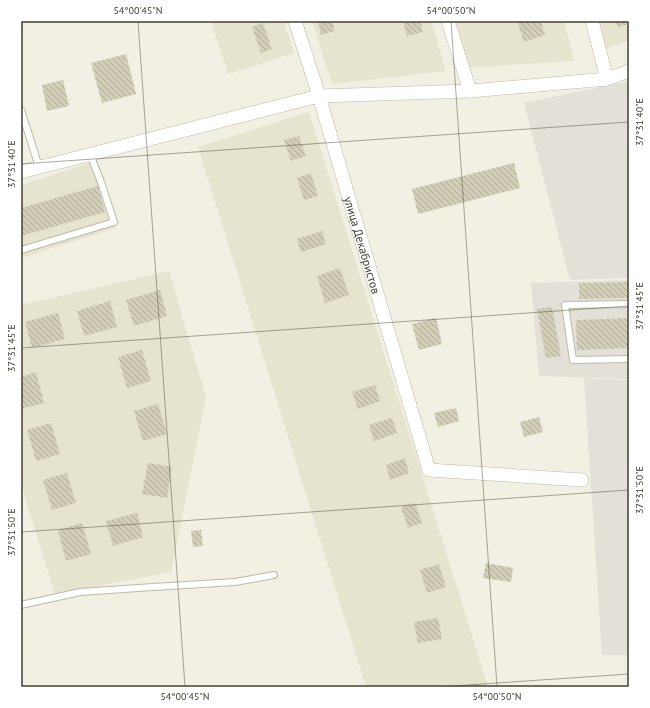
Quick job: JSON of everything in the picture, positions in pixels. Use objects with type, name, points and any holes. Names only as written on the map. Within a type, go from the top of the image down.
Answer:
[{"type":"street","name":"улица Декабристов","points":[[295,21],[319,96],[429,470],[582,480]]},
{"type":"street","points":[[448,21],[470,91]]},
{"type":"street","points":[[592,21],[607,79]]},
{"type":"street","points":[[21,172],[39,166],[319,96],[470,91],[607,79],[629,71]]},
{"type":"lane","points":[[21,110],[39,166]]},
{"type":"lane","points":[[21,250],[114,222],[102,182],[90,154]]},
{"type":"lane","points":[[629,304],[565,305],[573,360],[629,358]]},
{"type":"lane","points":[[21,605],[80,592],[153,586],[235,582],[274,575]]},
{"type":"shaded area","points":[[211,21],[284,21],[294,53],[228,74]]},
{"type":"shaded area","points":[[312,21],[431,21],[446,71],[332,84]]},
{"type":"shaded area","points":[[446,21],[564,21],[574,61],[461,68]]},
{"type":"shaded area","points":[[594,21],[629,21],[629,41],[601,50]]},
{"type":"shaded area","points":[[629,81],[629,278],[570,280],[524,103]]},
{"type":"shaded area","points":[[309,112],[488,687],[366,687],[198,147]]},
{"type":"shaded area","points":[[95,161],[116,228],[21,258],[21,185]]},
{"type":"shaded area","points":[[169,271],[206,397],[171,572],[55,594],[21,484],[21,305]]},
{"type":"shaded area","points":[[629,280],[629,379],[539,376],[531,283]]},
{"type":"shaded area","points":[[584,378],[629,380],[629,655],[602,655]]},
{"type":"building","points":[[318,21],[332,21],[335,31],[321,35]]},
{"type":"building","points":[[420,21],[423,32],[407,36],[403,22]]},
{"type":"building","points":[[517,21],[541,21],[545,35],[524,42]]},
{"type":"building","points":[[616,21],[629,21],[629,24],[618,27]]},
{"type":"building","points":[[263,23],[272,49],[261,53],[252,27]]},
{"type":"building","points":[[126,54],[136,94],[102,103],[91,63]]},
{"type":"building","points":[[63,80],[69,106],[47,111],[42,85]]},
{"type":"building","points":[[299,136],[306,156],[291,161],[284,140]]},
{"type":"building","points":[[514,163],[520,188],[418,214],[412,189]]},
{"type":"building","points":[[311,173],[318,196],[304,200],[297,178]]},
{"type":"building","points":[[98,186],[105,212],[21,236],[21,208]]},
{"type":"building","points":[[322,231],[326,244],[301,252],[297,239]]},
{"type":"building","points":[[340,268],[349,295],[325,303],[317,276]]},
{"type":"building","points":[[629,282],[629,298],[579,299],[579,283]]},
{"type":"building","points":[[160,290],[167,316],[134,326],[126,300]]},
{"type":"building","points":[[110,301],[117,327],[84,336],[77,311]]},
{"type":"building","points":[[552,307],[561,356],[546,358],[537,309]]},
{"type":"building","points":[[58,313],[65,339],[32,348],[25,322]]},
{"type":"building","points":[[436,318],[442,344],[419,350],[412,324]]},
{"type":"building","points":[[629,318],[629,348],[577,350],[576,320]]},
{"type":"building","points":[[142,350],[151,381],[127,388],[118,357]]},
{"type":"building","points":[[36,372],[44,403],[21,409],[21,377]]},
{"type":"building","points":[[375,385],[380,401],[358,409],[352,392]]},
{"type":"building","points":[[158,404],[167,434],[143,441],[134,411]]},
{"type":"building","points":[[456,408],[459,421],[438,427],[434,413]]},
{"type":"building","points":[[539,417],[543,432],[524,437],[520,422]]},
{"type":"building","points":[[392,418],[397,433],[374,441],[369,425]]},
{"type":"building","points":[[51,423],[60,454],[36,461],[27,430]]},
{"type":"building","points":[[405,458],[409,473],[390,480],[386,465]]},
{"type":"building","points":[[148,463],[172,467],[167,498],[142,494]]},
{"type":"building","points":[[67,473],[76,503],[52,510],[43,480]]},
{"type":"building","points":[[415,503],[422,523],[408,528],[401,507]]},
{"type":"building","points":[[137,513],[143,537],[113,546],[106,521]]},
{"type":"building","points":[[82,523],[91,554],[66,561],[58,530]]},
{"type":"building","points":[[201,530],[203,546],[193,547],[191,531]]},
{"type":"building","points":[[486,563],[513,568],[511,582],[483,578]]},
{"type":"building","points":[[439,564],[446,587],[427,593],[420,570]]},
{"type":"building","points":[[438,618],[442,639],[418,643],[414,622]]}]
